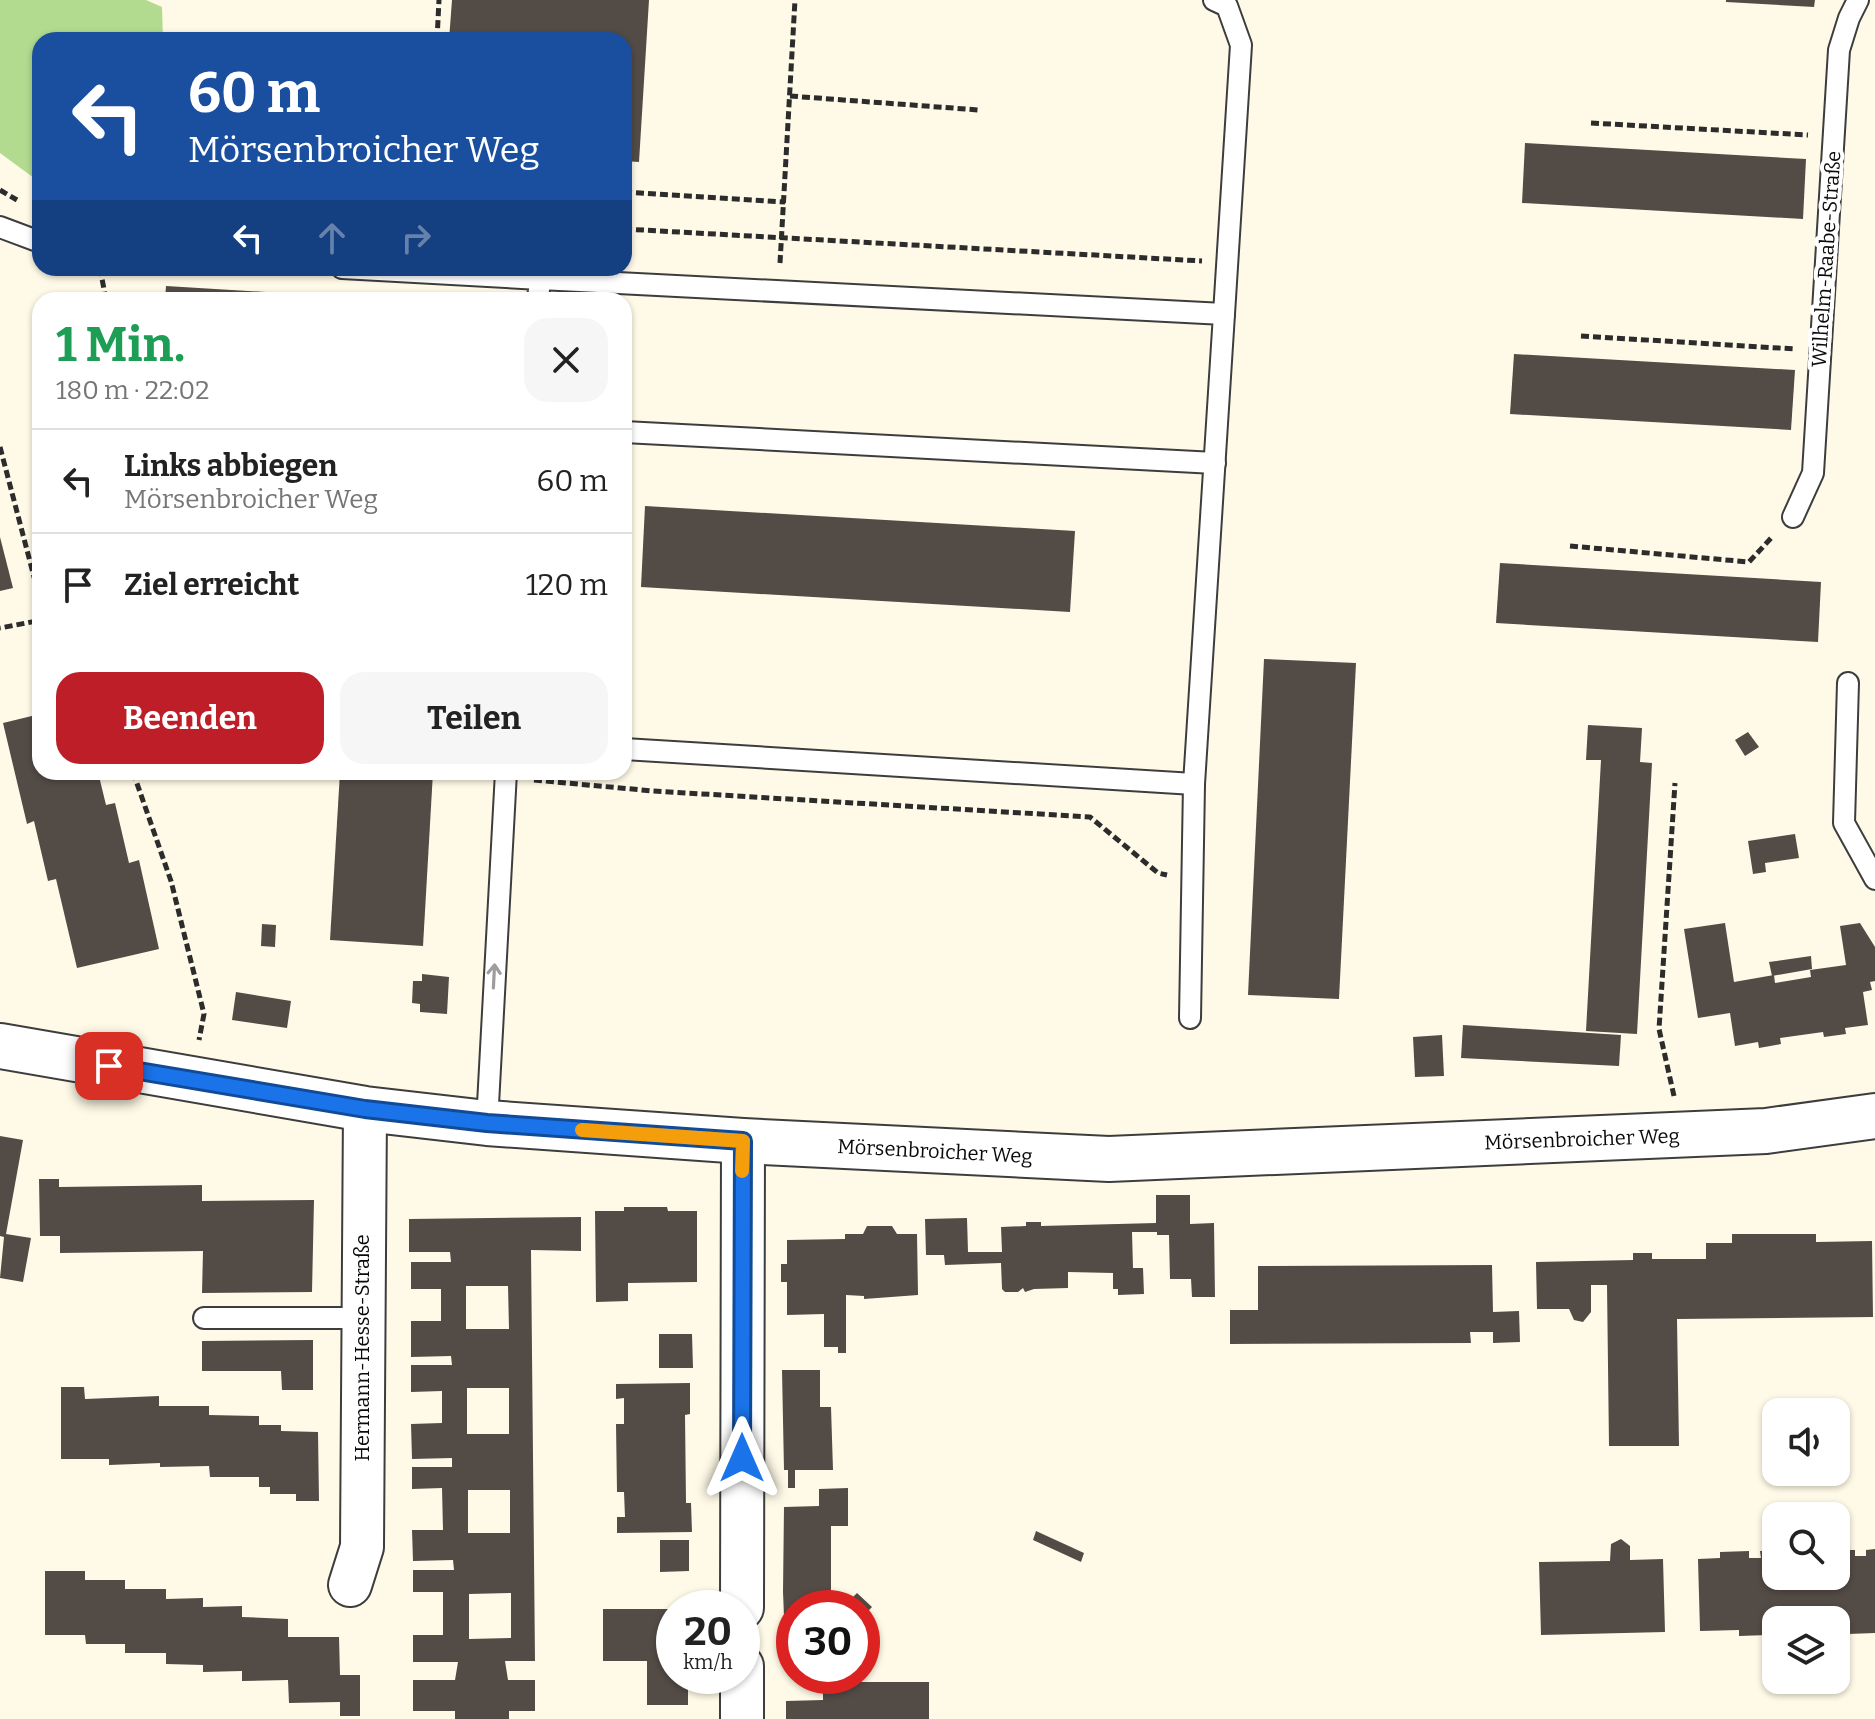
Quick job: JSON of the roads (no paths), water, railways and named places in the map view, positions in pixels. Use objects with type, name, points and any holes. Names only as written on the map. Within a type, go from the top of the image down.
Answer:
[{"type":"street","name":"Mörsenbroicher Weg","points":[[0,1046],[365,1109],[487,1123],[743,1141],[1109,1159],[1766,1131],[1875,1116]]},
{"type":"street","name":"Hermann-Hesse-Straße","points":[[350,1585],[362,1547],[365,1109]]},
{"type":"street","points":[[742,1590],[743,1141]]},
{"type":"street","points":[[742,1694],[742,1719]]},
{"type":"lane","points":[[1190,1018],[1194,784],[1241,45],[1227,6],[1214,0]]},
{"type":"lane","name":"Wilhelm-Raabe-Straße","points":[[1793,517],[1813,473],[1839,50],[1858,0]]},
{"type":"lane","points":[[0,227],[32,239]]},
{"type":"lane","points":[[414,276],[539,290],[778,292],[1224,314]]},
{"type":"lane","points":[[632,432],[1215,463]]},
{"type":"lane","points":[[1848,683],[1844,823],[1875,879]]},
{"type":"lane","points":[[632,749],[1194,784]]},
{"type":"lane","points":[[487,1123],[505,780]]},
{"type":"lane","points":[[204,1318],[362,1318]]}]
